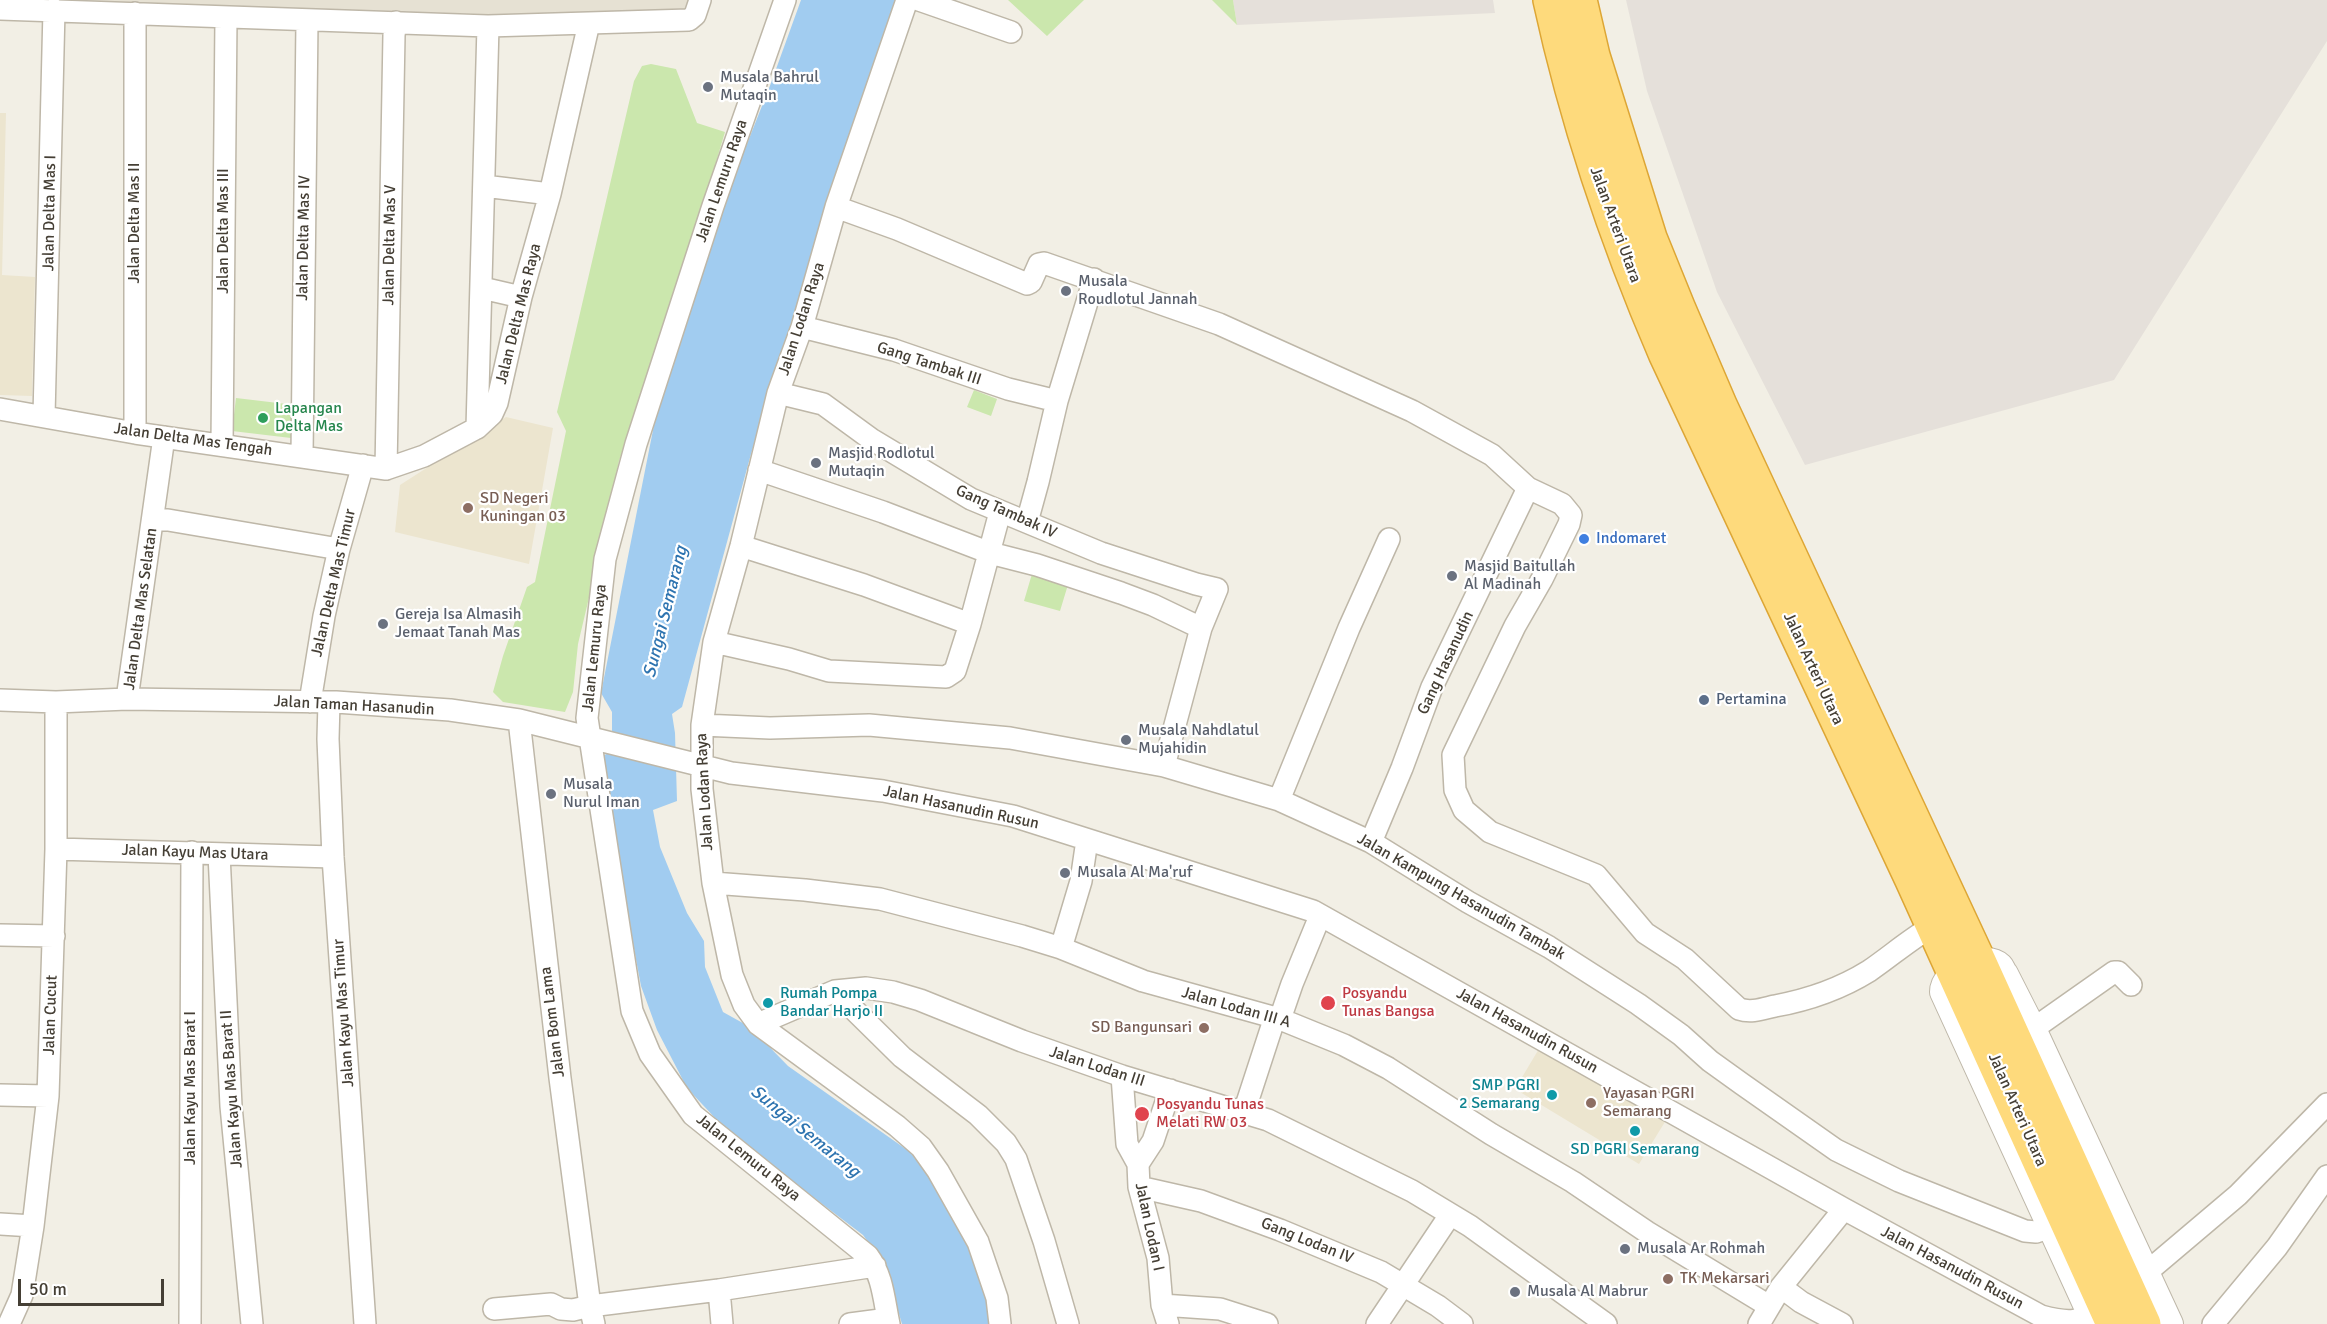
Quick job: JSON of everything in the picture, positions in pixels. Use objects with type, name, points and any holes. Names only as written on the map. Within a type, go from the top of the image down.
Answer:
[{"type":"highway","name":"Jalan Arteri Utara","points":[[1550,0],[1563,58],[1590,154],[1631,275],[1933,926],[1966,967]]},
{"type":"highway","name":"Jalan Arteri Utara","points":[[1580,0],[1593,56],[1646,226],[1678,308],[1966,967],[2111,1249],[2104,1309],[2144,1324]]},
{"type":"street","points":[[0,9],[488,26],[689,20],[695,15],[700,0]]},
{"type":"street","name":"Jalan Lemuru Raya","points":[[785,0],[713,206],[640,432],[605,559],[587,718],[593,740],[632,1011],[650,1054],[693,1114],[868,1256],[875,1266]]},
{"type":"street","name":"Jalan Lodan Raya","points":[[907,0],[836,207],[802,327],[778,393],[741,546],[714,642],[695,765],[713,884],[732,975],[744,1005],[758,1024],[897,1126],[921,1148],[938,1172],[978,1242],[997,1298],[999,1324]]},
{"type":"street","points":[[919,0],[1011,32]]},
{"type":"street","name":"Jalan Delta Mas I","points":[[44,416],[54,10]]},
{"type":"street","name":"Jalan Delta Mas II","points":[[135,13],[135,433]]},
{"type":"street","name":"Jalan Delta Mas III","points":[[222,444],[226,18]]},
{"type":"street","name":"Jalan Delta Mas IV","points":[[302,456],[307,21]]},
{"type":"street","name":"Jalan Delta Mas V","points":[[386,469],[396,22]]},
{"type":"street","name":"Jalan Delta Mas Raya","points":[[386,469],[424,456],[477,428],[492,414],[497,403],[521,297],[550,194],[589,23]]},
{"type":"street","name":"Jalan Delta Mas Raya","points":[[477,428],[488,26]]},
{"type":"street","points":[[484,186],[550,194]]},
{"type":"street","points":[[836,207],[897,229],[1026,284],[1031,282],[1041,262],[1218,324],[1412,411],[1492,455],[1528,488],[1562,504],[1569,512],[1571,519],[1542,579],[1515,626],[1453,755],[1455,790],[1464,810],[1490,832],[1596,875],[1645,933],[1685,959],[1743,1010],[1749,1012],[1788,1004],[1837,988],[1866,972],[1895,953],[1909,940],[1933,926]]},
{"type":"street","points":[[1026,522],[1057,401],[1094,279]]},
{"type":"street","points":[[482,288],[521,297]]},
{"type":"street","name":"Gang Tambak III","points":[[802,327],[894,350],[1008,389],[1057,401]]},
{"type":"street","name":"Gang Tambak IV","points":[[778,393],[823,404],[870,439],[971,499],[1000,512],[1101,553],[1216,589],[1202,628]]},
{"type":"street","name":"Jalan Delta Mas Tengah","points":[[0,409],[135,433],[386,469]]},
{"type":"street","name":"Jalan Delta Mas Selatan","points":[[128,699],[165,437]]},
{"type":"street","name":"Jalan Delta Mas Timur","points":[[320,702],[324,616],[339,549],[363,465]]},
{"type":"street","points":[[759,470],[883,512],[990,554],[1037,565],[1121,593],[1202,628],[1164,766]]},
{"type":"street","name":"Gang Hasanudin","points":[[1371,842],[1432,687],[1528,488]]},
{"type":"street","points":[[714,642],[829,670],[946,677],[955,671],[990,554],[1000,512]]},
{"type":"street","name":"Jalan Delta Mas Selatan","points":[[154,520],[168,520],[339,549]]},
{"type":"street","points":[[1279,800],[1349,628],[1389,539]]},
{"type":"street","points":[[741,546],[864,585],[970,624]]},
{"type":"street","name":"Jalan Taman Hasanudin","points":[[0,700],[320,702],[450,710],[519,720],[695,765]]},
{"type":"street","name":"Jalan Cucut","points":[[9,1324],[22,1295],[33,1226],[48,1096],[56,849],[56,702]]},
{"type":"street","name":"Jalan Kayu Mas Timur","points":[[320,702],[328,739],[333,857],[365,1324]]},
{"type":"street","name":"Jalan Bom Lama","points":[[519,720],[560,1078],[592,1315]]},
{"type":"street","name":"Jalan Kampung Hasanudin Tambak","points":[[702,725],[770,728],[869,725],[943,730],[1010,738],[1164,766],[1279,800],[1371,842],[1468,902],[1549,947],[1638,1004],[1681,1035],[1710,1061],[1836,1150],[1899,1181],[2025,1231],[2036,1232],[2050,1227]]},
{"type":"street","name":"Jalan Hasanudin Rusun","points":[[695,765],[731,773],[883,790],[1013,816],[1313,911],[1844,1209],[2041,1316],[2059,1321],[2104,1309]]},
{"type":"street","points":[[1061,948],[1081,881],[1088,840]]},
{"type":"street","name":"Jalan Kayu Mas Utara","points":[[56,849],[333,857]]},
{"type":"street","name":"Jalan Kayu Mas Barat I","points":[[190,1324],[192,852]]},
{"type":"street","name":"Jalan Kayu Mas Barat II","points":[[219,854],[231,1106],[252,1324]]},
{"type":"street","name":"Jalan Lodan III A","points":[[713,884],[805,890],[880,899],[1061,948],[1143,981],[1277,1018],[1344,1045],[1388,1068],[1491,1134],[1573,1182],[1764,1315]]},
{"type":"street","points":[[1244,1112],[1277,1018],[1320,916]]},
{"type":"street","points":[[0,935],[54,936]]},
{"type":"street","points":[[2104,1309],[2033,1029],[2000,966],[1992,962],[1966,967],[1945,980],[1944,992],[2050,1227],[2104,1309],[2170,1324]]},
{"type":"street","points":[[2033,1029],[2114,972],[2118,972],[2131,985]]},
{"type":"street","name":"Jalan Lodan III","points":[[758,1024],[835,992],[866,988],[893,992],[1122,1076],[1268,1119],[1412,1191],[1606,1324]]},
{"type":"street","points":[[835,992],[902,1057],[978,1115],[1006,1143],[1016,1159],[1044,1241],[1068,1324]]},
{"type":"street","name":"Jalan Lodan I","points":[[1122,1076],[1127,1144],[1138,1164],[1138,1187],[1158,1258],[1165,1315]]},
{"type":"street","name":"Jalan Lodan I","points":[[1138,1164],[1153,1141],[1170,1090]]},
{"type":"street","points":[[0,1095],[48,1096]]},
{"type":"street","points":[[2104,1309],[2238,1196],[2327,1104]]},
{"type":"street","points":[[2213,1324],[2277,1247],[2327,1176]]},
{"type":"street","name":"Gang Lodan IV","points":[[1138,1187],[1201,1201],[1381,1272],[1438,1306],[1462,1324]]},
{"type":"street","points":[[1764,1315],[1781,1287],[1844,1209]]},
{"type":"street","points":[[1377,1324],[1450,1215]]},
{"type":"street","points":[[0,1224],[33,1226]]},
{"type":"street","points":[[494,1309],[551,1304],[561,1309],[592,1315],[719,1290],[875,1266],[889,1322],[850,1324]]},
{"type":"street","points":[[1781,1287],[1801,1302],[1842,1324]]},
{"type":"street","points":[[719,1290],[722,1324]]},
{"type":"street","points":[[1165,1315],[1220,1309],[1267,1324]]},
{"type":"shaded area","points":[[0,0],[691,0],[687,20]]},
{"type":"shaded area","points":[[1233,0],[1493,0],[1495,13],[1237,25]]},
{"type":"shaded area","points":[[1626,0],[2327,0],[2327,41],[2114,380],[1805,465],[1717,292],[1647,91]]},
{"type":"shaded area","points":[[0,113],[6,113],[2,275],[35,277],[32,396],[0,395]]},
{"type":"shaded area","name":"SD Negeri Kuningan 03","points":[[506,417],[553,428],[529,564],[395,532],[400,485]]},
{"type":"shaded area","name":"Yayasan PGRI Semarang","points":[[1543,1042],[1668,1117],[1639,1164],[1515,1089]]},
{"type":"green space","points":[[1008,0],[1084,0],[1047,36]]},
{"type":"green space","points":[[1212,0],[1233,0],[1237,25]]},
{"type":"green space","points":[[651,64],[676,69],[697,123],[725,132],[697,226],[619,461],[578,644],[573,692],[565,712],[503,702],[493,692],[527,587],[535,582],[566,431],[557,412],[634,81],[642,66]]},
{"type":"green space","points":[[974,390],[997,399],[991,416],[967,407]]},
{"type":"green space","name":"Lapangan Delta Mas","points":[[236,398],[295,405],[291,438],[232,431]]},
{"type":"green space","points":[[1034,567],[1070,578],[1060,611],[1024,601]]},
{"type":"water","name":"Sungai Semarang","points":[[801,0],[901,0],[831,192],[751,454],[682,707],[672,714],[675,733],[677,801],[653,810],[660,847],[687,913],[704,941],[705,967],[723,1012],[750,1027],[788,1066],[910,1152],[976,1243],[992,1324],[902,1324],[884,1264],[863,1235],[730,1134],[687,1088],[657,1030],[641,986],[598,758],[617,749],[612,731],[612,712],[601,693],[654,425],[693,281]]},
{"type":"place","name":"Musala Bahrul Mutaqin","points":[[708,87]]},
{"type":"place","name":"Musala Roudlotul Jannah","points":[[1066,291]]},
{"type":"place","name":"Lapangan Delta Mas","points":[[263,418]]},
{"type":"place","name":"Masjid Rodlotul Mutaqin","points":[[816,463]]},
{"type":"place","name":"SD Negeri Kuningan 03","points":[[468,508]]},
{"type":"place","name":"Indomaret","points":[[1584,539]]},
{"type":"place","name":"Masjid Baitullah Al Madinah","points":[[1452,576]]},
{"type":"place","name":"Gereja Isa Almasih Jemaat Tanah Mas","points":[[383,624]]},
{"type":"place","name":"Pertamina","points":[[1704,700]]},
{"type":"place","name":"Musala Nahdlatul Mujahidin","points":[[1126,740]]},
{"type":"place","name":"Musala Nurul Iman","points":[[551,794]]},
{"type":"place","name":"Musala Al Ma'ruf","points":[[1065,873]]},
{"type":"place","name":"Rumah Pompa Bandar Harjo II","points":[[768,1003]]},
{"type":"place","name":"Posyandu Tunas Bangsa","points":[[1328,1003]]},
{"type":"place","name":"SD Bangunsari","points":[[1204,1028]]},
{"type":"place","name":"SMP PGRI 2 Semarang","points":[[1552,1095]]},
{"type":"place","name":"Yayasan PGRI Semarang","points":[[1591,1103]]},
{"type":"place","name":"Posyandu Tunas Melati RW 03","points":[[1142,1114]]},
{"type":"place","name":"SD PGRI Semarang","points":[[1635,1131]]},
{"type":"place","name":"Musala Ar Rohmah","points":[[1625,1249]]},
{"type":"place","name":"TK Mekarsari","points":[[1668,1279]]},
{"type":"place","name":"Musala Al Mabrur","points":[[1515,1292]]}]
